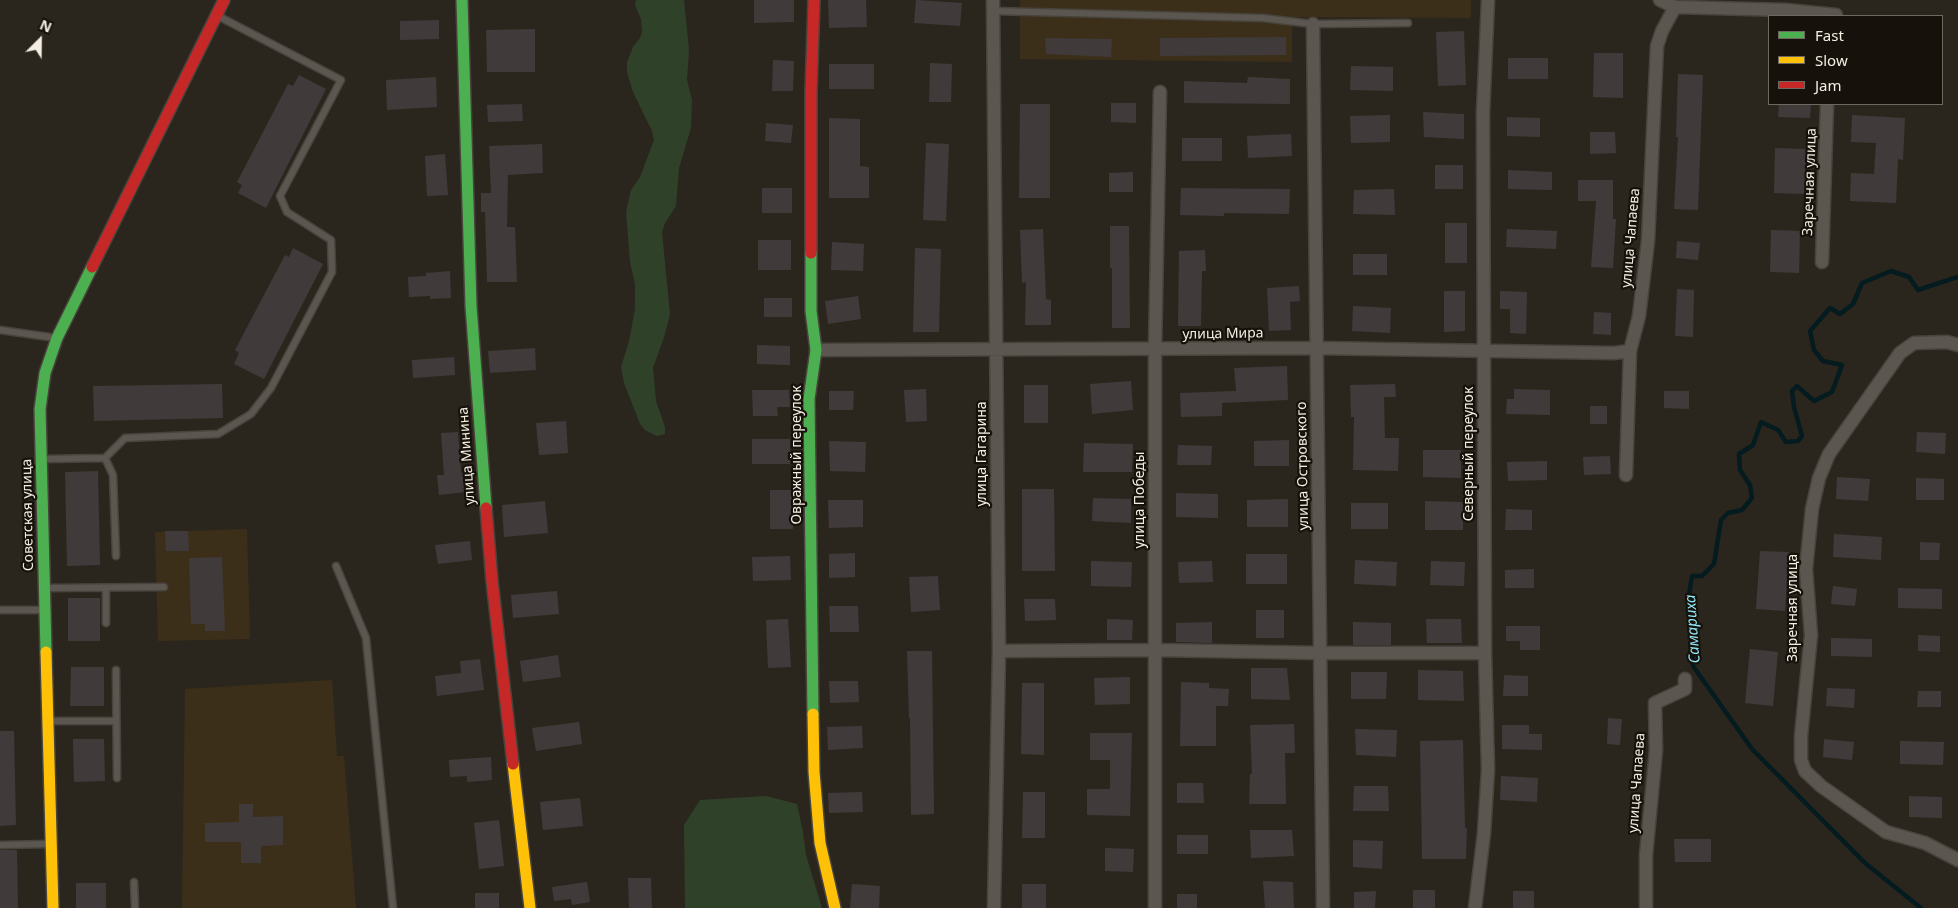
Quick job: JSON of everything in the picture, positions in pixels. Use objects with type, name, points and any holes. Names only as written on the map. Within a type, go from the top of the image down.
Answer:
[{"type":"street","name":"Советская улица","points":[[53,908],[40,409],[45,373],[57,338],[224,0]]},
{"type":"street","name":"улица Минина","points":[[462,0],[471,306],[487,522],[492,581],[530,908]]},
{"type":"street","name":"Овражный переулок","points":[[814,0],[811,93],[811,311],[816,350],[809,399],[814,772],[820,843],[835,908]]},
{"type":"street","name":"Северный переулок","points":[[1475,908],[1484,833],[1488,770],[1485,653],[1483,113],[1488,0]]},
{"type":"street","points":[[1660,0],[1675,7],[1786,10],[1828,15]]},
{"type":"street","name":"улица Гагарина","points":[[993,5],[999,651],[994,908]]},
{"type":"street","name":"улица Чапаева","points":[[1626,475],[1630,350],[1639,316],[1648,240],[1657,46],[1662,31],[1675,7]]},
{"type":"street","name":"улица Островского","points":[[1313,24],[1323,908]]},
{"type":"street","name":"улица Победы","points":[[1155,908],[1155,350],[1160,92]]},
{"type":"street","name":"Заречная улица","points":[[1822,262],[1827,105]]},
{"type":"street","name":"Заречная улица","points":[[1958,345],[1947,342],[1914,343],[1900,354],[1829,454],[1819,478],[1812,509],[1806,570],[1810,634],[1801,744],[1801,760],[1805,771],[1821,786],[1886,832],[1925,843],[1958,860]]},
{"type":"street","name":"улица Мира","points":[[816,350],[1317,348],[1614,354],[1630,350]]},
{"type":"street","points":[[999,651],[1155,650],[1485,653]]},
{"type":"street","name":"улица Чапаева","points":[[1646,908],[1646,855],[1656,750],[1655,703],[1685,689],[1685,679]]},
{"type":"lane","points":[[993,5],[1263,18],[1313,24],[1408,23]]},
{"type":"lane","points":[[41,458],[105,458],[125,438],[218,434],[250,414],[270,388],[332,272],[331,240],[287,212],[280,196],[341,80],[217,15]]},
{"type":"lane","points":[[0,330],[57,338]]},
{"type":"lane","points":[[105,458],[113,475],[116,556]]},
{"type":"lane","points":[[336,566],[366,638],[393,908]]},
{"type":"lane","points":[[45,588],[164,587]]},
{"type":"lane","points":[[106,588],[106,624]]},
{"type":"lane","points":[[0,610],[45,610]]},
{"type":"lane","points":[[116,670],[117,778]]},
{"type":"lane","points":[[48,721],[116,721]]},
{"type":"lane","points":[[0,845],[51,844]]},
{"type":"lane","points":[[134,882],[135,908]]},
{"type":"shaded area","points":[[1020,0],[1471,0],[1471,18],[1292,17],[1292,62],[1020,59]]},
{"type":"shaded area","points":[[247,529],[250,639],[158,641],[155,532]]},
{"type":"shaded area","points":[[332,680],[337,756],[344,756],[356,908],[182,908],[185,689]]},
{"type":"green space","points":[[636,0],[684,0],[689,50],[687,80],[692,100],[691,128],[679,168],[676,206],[665,223],[662,232],[670,315],[653,368],[656,401],[665,427],[665,434],[657,436],[645,430],[640,424],[624,383],[621,367],[629,341],[635,309],[635,284],[630,262],[626,212],[631,190],[640,177],[654,140],[652,131],[633,92],[627,72],[627,62],[642,32],[641,19],[635,5]]},
{"type":"green space","points":[[766,796],[797,804],[806,855],[822,908],[685,908],[684,825],[700,800]]},
{"type":"building","points":[[754,0],[794,0],[794,22],[754,23]]},
{"type":"building","points":[[828,0],[866,0],[867,27],[829,28]]},
{"type":"building","points":[[916,0],[962,3],[960,26],[914,23]]},
{"type":"building","points":[[439,20],[439,39],[400,40],[400,21]]},
{"type":"building","points":[[535,29],[535,72],[487,72],[486,30]]},
{"type":"building","points":[[1464,31],[1466,85],[1438,86],[1436,32]]},
{"type":"building","points":[[1286,37],[1286,55],[1160,56],[1160,38]]},
{"type":"building","points":[[1045,38],[1112,39],[1111,57],[1046,54]]},
{"type":"building","points":[[1594,53],[1623,53],[1623,98],[1593,97]]},
{"type":"building","points":[[1508,58],[1548,58],[1548,79],[1508,79]]},
{"type":"building","points":[[773,60],[794,61],[793,91],[772,91]]},
{"type":"building","points":[[930,63],[952,64],[951,102],[929,102]]},
{"type":"building","points":[[829,64],[874,64],[874,89],[829,89]]},
{"type":"building","points":[[1351,66],[1393,67],[1393,91],[1350,90]]},
{"type":"building","points":[[1678,74],[1703,75],[1698,210],[1674,209],[1678,137],[1676,137]]},
{"type":"building","points":[[299,75],[326,89],[266,208],[238,193],[242,185],[237,182],[288,84],[293,86]]},
{"type":"building","points":[[436,77],[437,107],[387,110],[386,80]]},
{"type":"building","points":[[1248,77],[1290,79],[1290,104],[1184,103],[1184,81],[1247,83]]},
{"type":"building","points":[[1111,103],[1136,103],[1136,123],[1111,122]]},
{"type":"building","points":[[522,104],[523,121],[488,122],[487,105]]},
{"type":"building","points":[[1020,104],[1050,104],[1050,198],[1019,198]]},
{"type":"building","points":[[1779,105],[1811,105],[1810,118],[1778,117]]},
{"type":"building","points":[[1423,112],[1464,114],[1464,139],[1424,137]]},
{"type":"building","points":[[1390,115],[1390,142],[1351,143],[1350,116]]},
{"type":"building","points":[[1852,115],[1905,118],[1903,160],[1898,159],[1896,203],[1850,201],[1851,173],[1874,174],[1876,143],[1851,142]]},
{"type":"building","points":[[1507,117],[1540,118],[1540,137],[1507,136]]},
{"type":"building","points":[[829,118],[860,119],[860,166],[869,167],[869,198],[829,198]]},
{"type":"building","points":[[766,123],[793,125],[791,143],[765,141]]},
{"type":"building","points":[[1590,132],[1615,132],[1616,153],[1590,154]]},
{"type":"building","points":[[1291,134],[1292,156],[1248,158],[1247,136]]},
{"type":"building","points":[[1182,138],[1222,138],[1222,161],[1182,161]]},
{"type":"building","points":[[926,143],[949,144],[946,221],[923,220]]},
{"type":"building","points":[[542,144],[543,173],[508,175],[507,227],[515,227],[517,282],[487,282],[485,212],[481,212],[481,193],[491,193],[489,146]]},
{"type":"building","points":[[1775,148],[1806,149],[1805,194],[1774,193]]},
{"type":"building","points":[[445,154],[448,195],[427,196],[425,156]]},
{"type":"building","points":[[1435,165],[1463,165],[1463,189],[1435,189]]},
{"type":"building","points":[[1508,170],[1552,172],[1552,190],[1508,189]]},
{"type":"building","points":[[1133,172],[1133,192],[1109,192],[1109,173]]},
{"type":"building","points":[[1578,180],[1613,180],[1613,219],[1616,219],[1613,268],[1591,267],[1596,201],[1578,201]]},
{"type":"building","points":[[762,188],[792,188],[792,213],[762,213]]},
{"type":"building","points":[[1181,188],[1290,189],[1289,214],[1224,213],[1224,216],[1180,215]]},
{"type":"building","points":[[1394,189],[1395,215],[1353,214],[1354,190]]},
{"type":"building","points":[[1445,223],[1467,223],[1467,263],[1445,263]]},
{"type":"building","points":[[1110,226],[1129,226],[1130,328],[1112,328]]},
{"type":"building","points":[[1043,229],[1046,299],[1051,300],[1051,325],[1025,325],[1026,282],[1022,283],[1020,230]]},
{"type":"building","points":[[1507,229],[1557,231],[1556,249],[1506,247]]},
{"type":"building","points":[[1771,230],[1800,231],[1799,273],[1770,272]]},
{"type":"building","points":[[758,240],[791,240],[791,270],[758,270]]},
{"type":"building","points":[[1677,241],[1700,243],[1698,260],[1676,258]]},
{"type":"building","points":[[832,242],[864,244],[863,271],[831,270]]},
{"type":"building","points":[[293,248],[323,264],[264,379],[234,364],[239,353],[235,350],[285,255],[289,257]]},
{"type":"building","points":[[915,248],[941,249],[939,332],[913,332]]},
{"type":"building","points":[[1205,250],[1206,271],[1202,271],[1201,326],[1178,326],[1179,251]]},
{"type":"building","points":[[1353,254],[1387,254],[1387,275],[1353,275]]},
{"type":"building","points":[[450,271],[451,298],[409,297],[408,277],[426,276],[426,273]]},
{"type":"building","points":[[1299,286],[1300,301],[1290,302],[1291,330],[1269,331],[1267,288]]},
{"type":"building","points":[[1677,289],[1694,290],[1693,337],[1675,336]]},
{"type":"building","points":[[1444,291],[1465,291],[1465,331],[1444,332]]},
{"type":"building","points":[[1500,291],[1527,292],[1526,334],[1510,333],[1510,309],[1500,309]]},
{"type":"building","points":[[858,296],[861,319],[828,324],[825,301]]},
{"type":"building","points":[[764,298],[792,298],[792,317],[764,317]]},
{"type":"building","points":[[1353,306],[1391,308],[1390,333],[1352,331]]},
{"type":"building","points":[[1594,312],[1611,313],[1611,335],[1593,334]]},
{"type":"building","points":[[757,345],[790,346],[790,365],[757,364]]},
{"type":"building","points":[[535,348],[536,370],[490,373],[488,351]]},
{"type":"building","points":[[454,357],[455,375],[413,378],[412,360]]},
{"type":"building","points":[[1287,366],[1288,400],[1222,403],[1222,416],[1181,417],[1180,393],[1236,391],[1234,368]]},
{"type":"building","points":[[1131,381],[1133,410],[1092,414],[1090,384]]},
{"type":"building","points":[[222,384],[223,418],[94,421],[93,386]]},
{"type":"building","points":[[1395,384],[1396,397],[1384,397],[1385,438],[1399,438],[1398,471],[1353,470],[1354,417],[1351,417],[1350,385]]},
{"type":"building","points":[[1024,385],[1048,385],[1048,423],[1024,423]]},
{"type":"building","points":[[926,389],[927,421],[906,422],[904,390]]},
{"type":"building","points":[[1514,389],[1550,390],[1550,415],[1506,414],[1507,399],[1514,399]]},
{"type":"building","points":[[752,390],[789,390],[790,407],[777,407],[778,416],[753,416]]},
{"type":"building","points":[[829,391],[854,391],[853,410],[829,410]]},
{"type":"building","points":[[1664,391],[1689,391],[1689,409],[1664,408]]},
{"type":"building","points":[[1590,406],[1607,406],[1607,424],[1590,424]]},
{"type":"building","points":[[566,421],[568,453],[539,455],[536,423]]},
{"type":"building","points":[[458,432],[461,473],[463,473],[465,492],[439,495],[437,475],[444,475],[441,433]]},
{"type":"building","points":[[1917,432],[1946,433],[1945,454],[1916,452]]},
{"type":"building","points":[[752,439],[790,439],[790,464],[752,464]]},
{"type":"building","points":[[1289,440],[1289,466],[1254,466],[1254,441]]},
{"type":"building","points":[[829,441],[866,442],[865,472],[830,471]]},
{"type":"building","points":[[1084,443],[1133,444],[1132,472],[1083,472]]},
{"type":"building","points":[[1178,445],[1212,446],[1211,465],[1177,465]]},
{"type":"building","points":[[1423,450],[1461,450],[1461,478],[1423,477]]},
{"type":"building","points":[[1610,456],[1611,474],[1584,475],[1583,457]]},
{"type":"building","points":[[1547,461],[1547,480],[1508,481],[1507,462]]},
{"type":"building","points":[[98,471],[100,565],[67,566],[65,472]]},
{"type":"building","points":[[1837,477],[1870,479],[1868,501],[1836,499]]},
{"type":"building","points":[[1916,478],[1944,479],[1944,500],[1916,500]]},
{"type":"building","points":[[1022,489],[1054,489],[1055,571],[1022,571]]},
{"type":"building","points":[[770,490],[792,490],[793,529],[770,529]]},
{"type":"building","points":[[1176,493],[1218,494],[1218,518],[1176,517]]},
{"type":"building","points":[[1093,498],[1131,499],[1131,523],[1092,521]]},
{"type":"building","points":[[1288,499],[1288,527],[1247,527],[1247,500]]},
{"type":"building","points":[[828,500],[863,500],[863,527],[829,528]]},
{"type":"building","points":[[545,501],[548,533],[504,537],[502,505]]},
{"type":"building","points":[[1425,501],[1463,502],[1463,530],[1425,530]]},
{"type":"building","points":[[1351,503],[1388,503],[1388,529],[1351,529]]},
{"type":"building","points":[[1506,509],[1532,510],[1532,530],[1505,530]]},
{"type":"building","points":[[165,531],[188,531],[189,551],[166,551]]},
{"type":"building","points":[[1834,534],[1882,537],[1881,560],[1833,557]]},
{"type":"building","points":[[470,541],[472,560],[438,564],[435,545]]},
{"type":"building","points":[[1920,542],[1940,543],[1939,560],[1920,560]]},
{"type":"building","points":[[1760,551],[1789,552],[1785,611],[1756,609]]},
{"type":"building","points":[[855,553],[855,577],[829,578],[829,554]]},
{"type":"building","points":[[1246,554],[1287,554],[1287,584],[1246,584]]},
{"type":"building","points":[[790,556],[791,580],[753,581],[752,557]]},
{"type":"building","points":[[222,557],[225,631],[205,631],[205,624],[191,624],[189,558]]},
{"type":"building","points":[[1355,560],[1397,562],[1396,586],[1354,584]]},
{"type":"building","points":[[1091,561],[1132,562],[1131,587],[1091,586]]},
{"type":"building","points":[[1212,561],[1213,582],[1179,583],[1178,562]]},
{"type":"building","points":[[1431,561],[1465,562],[1464,586],[1430,585]]},
{"type":"building","points":[[1534,569],[1534,588],[1505,588],[1505,570]]},
{"type":"building","points":[[938,576],[940,610],[911,612],[909,577]]},
{"type":"building","points":[[1833,586],[1857,589],[1855,606],[1831,604]]},
{"type":"building","points":[[1898,588],[1942,589],[1942,609],[1898,608]]},
{"type":"building","points":[[557,591],[559,614],[513,618],[511,595]]},
{"type":"building","points":[[68,598],[100,598],[100,641],[68,641]]},
{"type":"building","points":[[1024,599],[1055,599],[1056,620],[1025,621]]},
{"type":"building","points":[[829,606],[858,606],[859,632],[830,632]]},
{"type":"building","points":[[1256,610],[1284,610],[1284,638],[1256,638]]},
{"type":"building","points":[[788,619],[791,667],[768,668],[766,620]]},
{"type":"building","points":[[1107,619],[1133,620],[1132,640],[1107,640]]},
{"type":"building","points":[[1426,619],[1461,619],[1462,643],[1427,643]]},
{"type":"building","points":[[1212,622],[1212,643],[1176,642],[1176,623]]},
{"type":"building","points":[[1353,622],[1391,623],[1391,645],[1353,645]]},
{"type":"building","points":[[1506,626],[1540,626],[1540,650],[1520,650],[1520,641],[1506,641]]},
{"type":"building","points":[[1918,635],[1940,636],[1940,652],[1918,651]]},
{"type":"building","points":[[1831,638],[1872,639],[1872,657],[1831,656]]},
{"type":"building","points":[[1750,649],[1778,652],[1773,706],[1745,703]]},
{"type":"building","points":[[907,651],[932,651],[934,814],[911,815]]},
{"type":"building","points":[[558,655],[561,677],[523,682],[520,661]]},
{"type":"building","points":[[480,659],[484,690],[437,696],[435,676],[461,673],[460,661]]},
{"type":"building","points":[[71,667],[104,667],[104,706],[70,706]]},
{"type":"building","points":[[1251,668],[1287,668],[1290,700],[1251,699]]},
{"type":"building","points":[[1418,670],[1463,671],[1464,701],[1418,700]]},
{"type":"building","points":[[1351,672],[1387,672],[1386,699],[1351,699]]},
{"type":"building","points":[[1504,675],[1528,676],[1528,696],[1503,696]]},
{"type":"building","points":[[1130,677],[1130,704],[1095,705],[1094,678]]},
{"type":"building","points":[[829,681],[858,681],[859,702],[830,703]]},
{"type":"building","points":[[1181,682],[1209,683],[1209,688],[1229,689],[1228,706],[1216,706],[1216,746],[1180,746]]},
{"type":"building","points":[[1022,683],[1044,683],[1044,755],[1021,754]]},
{"type":"building","points":[[1827,688],[1855,689],[1854,708],[1826,706]]},
{"type":"building","points":[[1918,691],[1941,691],[1941,707],[1917,707]]},
{"type":"building","points":[[1608,718],[1622,719],[1620,745],[1607,744]]},
{"type":"building","points":[[579,722],[582,744],[536,751],[532,728]]},
{"type":"building","points":[[1294,724],[1295,753],[1285,753],[1286,804],[1249,804],[1250,774],[1252,774],[1250,725]]},
{"type":"building","points":[[1502,725],[1529,725],[1529,734],[1542,734],[1542,750],[1502,749]]},
{"type":"building","points":[[862,726],[863,748],[828,750],[827,727]]},
{"type":"building","points":[[1355,729],[1397,730],[1396,757],[1356,755]]},
{"type":"building","points":[[0,731],[14,731],[16,825],[0,826]]},
{"type":"building","points":[[1090,733],[1132,733],[1130,816],[1087,815],[1087,789],[1110,789],[1110,760],[1090,760]]},
{"type":"building","points":[[73,739],[104,739],[105,781],[74,782]]},
{"type":"building","points":[[1824,739],[1854,742],[1852,760],[1823,757]]},
{"type":"building","points":[[1463,740],[1465,828],[1467,828],[1466,859],[1422,859],[1420,741]]},
{"type":"building","points":[[1900,741],[1944,742],[1943,765],[1900,764]]},
{"type":"building","points":[[491,757],[492,780],[467,782],[467,776],[450,777],[449,760]]},
{"type":"building","points":[[1501,776],[1538,778],[1537,802],[1500,800]]},
{"type":"building","points":[[1177,783],[1203,783],[1204,803],[1177,803]]},
{"type":"building","points":[[1354,786],[1388,786],[1389,811],[1353,811]]},
{"type":"building","points":[[862,792],[863,812],[829,813],[828,793]]},
{"type":"building","points":[[1023,792],[1045,792],[1045,838],[1022,838]]},
{"type":"building","points":[[1909,796],[1942,797],[1942,818],[1909,817]]},
{"type":"building","points":[[580,798],[583,826],[543,830],[540,802]]},
{"type":"building","points":[[239,804],[253,804],[253,817],[283,816],[283,845],[261,846],[261,863],[241,863],[241,842],[205,842],[205,823],[239,822]]},
{"type":"building","points":[[499,820],[504,866],[479,869],[474,823]]},
{"type":"building","points":[[1250,830],[1292,830],[1294,856],[1251,858]]},
{"type":"building","points":[[1177,835],[1208,835],[1208,854],[1177,854]]},
{"type":"building","points":[[1674,839],[1711,839],[1711,862],[1675,862]]},
{"type":"building","points":[[1353,840],[1383,841],[1382,869],[1353,867]]},
{"type":"building","points":[[1105,848],[1134,849],[1133,872],[1105,871]]},
{"type":"building","points":[[0,850],[17,850],[18,908],[0,908]]},
{"type":"building","points":[[628,878],[651,878],[652,908],[629,908]]},
{"type":"building","points":[[1263,881],[1293,882],[1294,908],[1265,908]]},
{"type":"building","points":[[587,882],[590,902],[572,905],[571,899],[554,901],[552,887]]},
{"type":"building","points":[[76,883],[106,883],[106,908],[76,908]]},
{"type":"building","points":[[852,884],[880,886],[879,908],[850,908]]},
{"type":"building","points":[[1022,884],[1046,884],[1046,908],[1022,908]]},
{"type":"building","points":[[1413,890],[1435,890],[1435,908],[1413,908]]},
{"type":"building","points":[[1376,891],[1375,908],[1354,908],[1354,892]]},
{"type":"building","points":[[1513,891],[1534,891],[1534,908],[1513,908]]},
{"type":"building","points":[[475,893],[499,893],[499,908],[475,908]]},
{"type":"building","points":[[1177,894],[1197,894],[1197,908],[1177,908]]},
{"type":"waterway","name":"Самариха","points":[[1921,908],[1865,863],[1752,749],[1693,666],[1689,595],[1692,576],[1702,576],[1714,564],[1721,520],[1728,513],[1742,510],[1752,498],[1750,485],[1740,470],[1739,454],[1753,445],[1761,422],[1778,430],[1786,442],[1798,441],[1802,436],[1794,407],[1792,391],[1797,386],[1814,401],[1832,392],[1842,365],[1823,361],[1814,350],[1810,331],[1830,308],[1840,314],[1853,304],[1862,283],[1891,271],[1909,277],[1918,290],[1958,277]]},
{"type":"traffic: fast","points":[[462,0],[471,306],[486,508]]},
{"type":"traffic: fast","points":[[811,253],[811,311],[816,350],[809,399],[813,714]]},
{"type":"traffic: fast","points":[[46,652],[40,409],[45,373],[57,338],[92,267]]},
{"type":"traffic: slow","points":[[46,652],[53,908]]},
{"type":"traffic: slow","points":[[813,714],[814,772],[820,843],[835,908]]},
{"type":"traffic: slow","points":[[513,764],[530,908]]},
{"type":"traffic: jam","points":[[92,267],[224,0]]},
{"type":"traffic: jam","points":[[811,253],[811,93],[814,0]]},
{"type":"traffic: jam","points":[[486,508],[492,581],[513,764]]}]
